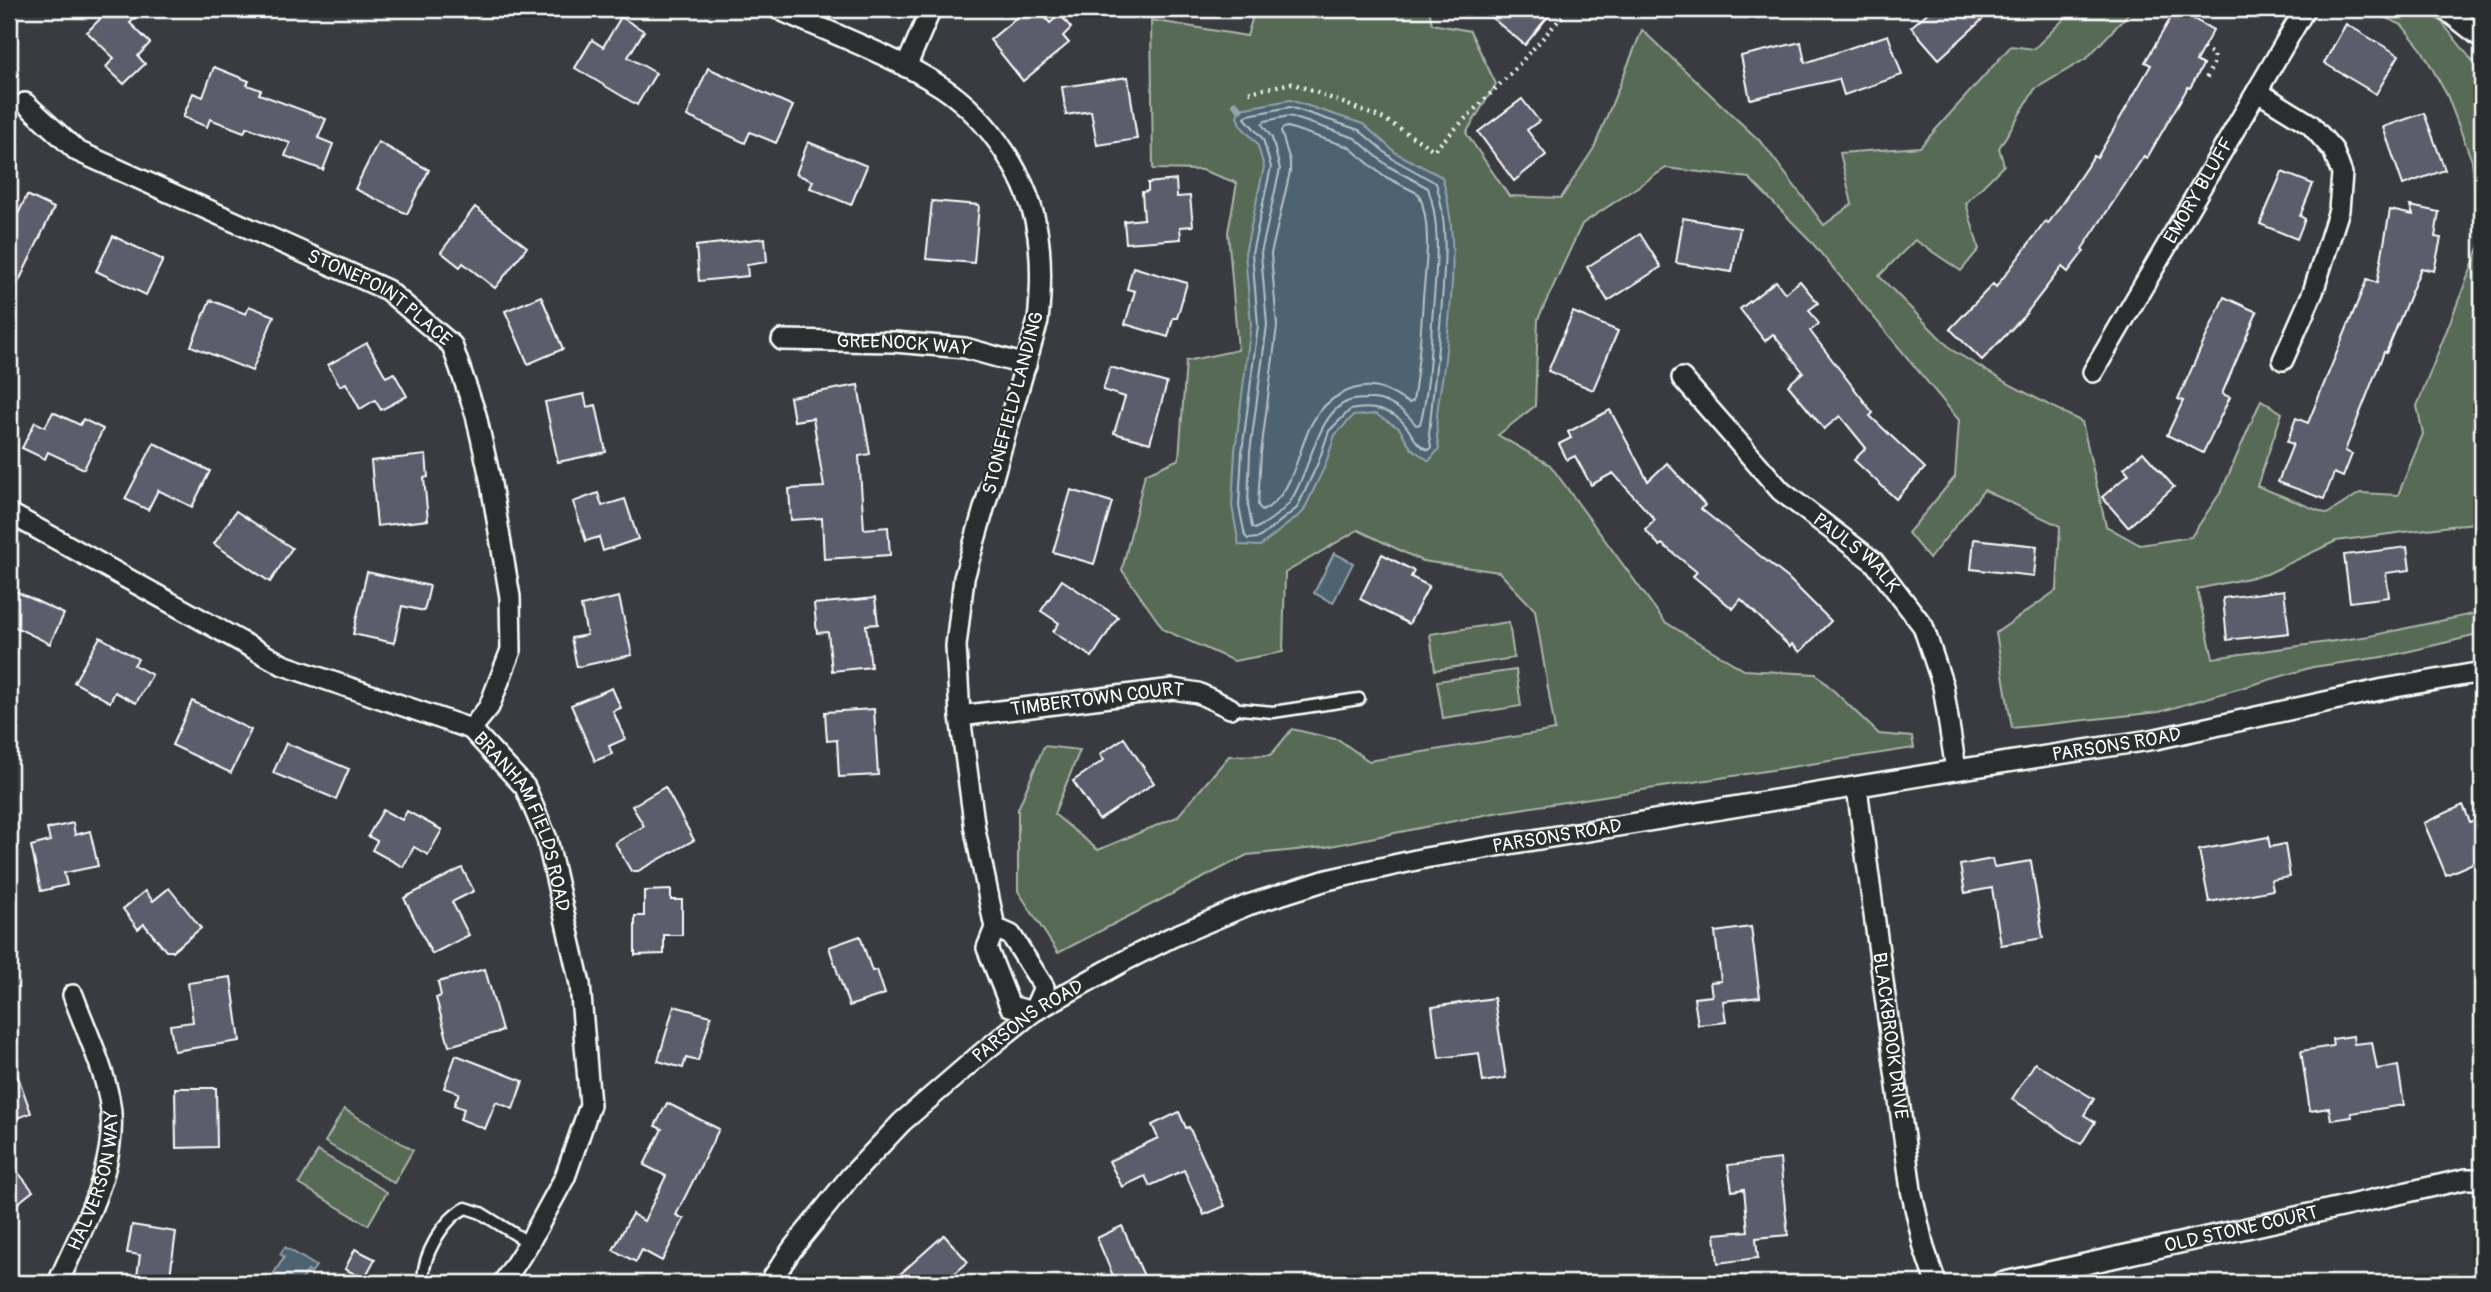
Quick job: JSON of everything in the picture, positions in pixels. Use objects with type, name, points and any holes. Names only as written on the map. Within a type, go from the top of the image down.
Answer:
[{"type":"street","name":"STONEFIELD LANDING","points":[[778,9],[906,67],[943,88],[977,117],[1004,151],[1025,190],[1038,233],[1042,277],[1038,321],[964,578],[956,646],[960,716],[975,830],[995,928],[987,948],[1010,1006],[1033,1012]]},
{"type":"street","points":[[906,67],[931,9]]},
{"type":"street","name":"EMORY BLUFF","points":[[2093,372],[2305,9]]},
{"type":"street","points":[[2445,9],[2482,37]]},
{"type":"street","points":[[2258,92],[2310,124],[2333,150],[2342,174],[2339,210],[2313,292],[2283,360]]},
{"type":"street","name":"STONEPOINT PLACE","points":[[26,103],[77,151],[387,290],[452,345],[476,415],[485,452],[510,597],[511,650],[489,707],[471,729]]},
{"type":"street","name":"GREENOCK WAY","points":[[782,340],[894,342],[965,348],[1026,365]]},
{"type":"street","name":"PAULS WALK","points":[[1682,378],[1781,491],[1874,562],[1923,626],[1942,685],[1956,770]]},
{"type":"street","name":"BRANHAM FIELDS ROAD","points":[[9,513],[283,665],[471,729],[525,788],[547,839],[580,984],[590,1105],[565,1177],[529,1243],[503,1283]]},
{"type":"street","name":"PARSONS ROAD","points":[[769,1283],[793,1248],[850,1177],[902,1122],[1033,1012],[1172,937],[1248,905],[1327,880],[1425,858],[2156,739],[2384,689],[2482,672]]},
{"type":"street","name":"TIMBERTOWN COURT","points":[[960,716],[1173,690],[1198,693],[1230,708]]},
{"type":"street","name":"BLACKBROOK DRIVE","points":[[1857,788],[1911,1190],[1924,1248],[1936,1283]]},
{"type":"street","points":[[995,928],[1011,935],[1044,987],[1033,1012]]},
{"type":"street","name":"HALVERSON WAY","points":[[58,1283],[99,1188],[111,1138],[109,1098],[72,995]]},
{"type":"street","name":"OLD STONE COURT","points":[[2000,1283],[2466,1179],[2482,1179]]},
{"type":"lane","points":[[1230,708],[1273,712],[1359,699]]},
{"type":"lane","points":[[424,1283],[424,1267],[435,1242],[453,1214],[466,1208],[481,1213],[529,1243]]},
{"type":"path","points":[[1249,92],[1292,83],[1384,119],[1434,150],[1512,72],[1569,9]]},
{"type":"path","points":[[2203,48],[2214,55],[2206,81]]},
{"type":"green space","points":[[1255,9],[1429,9],[1432,24],[1470,31],[1496,84],[1466,133],[1509,196],[1561,198],[1594,148],[1642,30],[1763,144],[1824,225],[1852,204],[1840,153],[1920,147],[2011,46],[2034,49],[2074,9],[2133,9],[2087,58],[2035,89],[1999,148],[2004,165],[1966,203],[1979,249],[1961,271],[1915,240],[1879,276],[1952,350],[2005,382],[2082,422],[2106,526],[2140,545],[2191,537],[2222,490],[2261,400],[2282,413],[2257,486],[2327,514],[2360,493],[2398,495],[2423,434],[2417,406],[2481,243],[2472,161],[2447,95],[2422,50],[2402,25],[2366,9],[2415,9],[2440,20],[2482,73],[2482,483],[2473,523],[2336,541],[2267,574],[2197,589],[2213,658],[2370,636],[2482,612],[2482,634],[2389,656],[2313,667],[2159,712],[2012,728],[1996,633],[2057,590],[2060,526],[1984,490],[1929,559],[1908,533],[1955,477],[1959,420],[1809,239],[1749,178],[1666,168],[1582,224],[1538,319],[1535,406],[1498,435],[1550,465],[1665,622],[1744,670],[1816,674],[1879,734],[1912,737],[1914,748],[1494,813],[1326,847],[1247,855],[1058,953],[1018,891],[1018,809],[1044,746],[1080,750],[1054,814],[1098,850],[1177,817],[1229,756],[1271,755],[1292,729],[1339,740],[1369,761],[1555,730],[1535,610],[1499,572],[1422,561],[1358,530],[1285,573],[1283,652],[1234,661],[1164,630],[1122,570],[1145,474],[1179,459],[1186,361],[1238,350],[1228,232],[1237,183],[1202,170],[1153,169],[1151,20],[1247,36]]},
{"type":"green space","points":[[1509,622],[1514,658],[1435,670],[1430,634]]},
{"type":"green space","points":[[1516,670],[1521,706],[1443,718],[1437,681]]},
{"type":"green space","points":[[344,1109],[413,1150],[394,1183],[325,1142]]},
{"type":"green space","points":[[318,1151],[387,1192],[368,1225],[299,1184]]},
{"type":"water","points":[[1290,100],[1363,124],[1396,153],[1442,177],[1451,221],[1452,290],[1437,415],[1439,449],[1429,461],[1411,448],[1399,428],[1375,414],[1353,416],[1335,435],[1325,466],[1303,512],[1260,546],[1239,545],[1232,506],[1235,451],[1251,324],[1245,253],[1264,167],[1257,143],[1240,125],[1237,116],[1240,109]]},
{"type":"water","points":[[1334,553],[1353,563],[1333,603],[1314,593]]},
{"type":"water","points":[[285,1247],[316,1266],[311,1273],[308,1271],[300,1283],[268,1283],[284,1257],[280,1254]]},
{"type":"building","points":[[110,9],[144,9],[130,23],[150,43],[138,56],[145,64],[124,84],[106,67],[114,58],[87,32]]},
{"type":"building","points":[[1027,9],[1038,9],[1050,23],[1060,14],[1071,28],[1063,36],[1069,43],[1023,81],[990,40]]},
{"type":"building","points":[[1481,9],[1554,9],[1525,45]]},
{"type":"building","points":[[1932,9],[1994,9],[1939,59],[1911,27]]},
{"type":"building","points":[[2176,9],[2213,30],[2196,61],[2203,65],[2197,76],[2147,158],[2144,156],[2082,249],[2084,251],[2068,272],[2062,267],[2024,316],[1982,360],[1950,329],[1993,284],[1996,287],[2046,221],[2048,224],[2094,156],[2097,158],[2151,65],[2145,62]]},
{"type":"building","points":[[621,17],[644,31],[628,57],[656,73],[637,105],[575,68],[592,40],[603,47]]},
{"type":"building","points":[[2346,24],[2399,55],[2376,94],[2324,63]]},
{"type":"building","points":[[1888,35],[1902,75],[1844,95],[1839,79],[1750,99],[1741,56],[1801,42],[1805,63]]},
{"type":"building","points":[[214,67],[249,81],[247,85],[261,90],[259,94],[326,119],[318,138],[333,144],[323,170],[285,156],[290,143],[247,127],[244,132],[210,119],[207,127],[183,117],[193,93],[203,97]]},
{"type":"building","points":[[708,68],[793,106],[776,143],[750,132],[745,143],[687,116]]},
{"type":"building","points":[[1128,77],[1137,139],[1097,145],[1091,111],[1066,115],[1062,87]]},
{"type":"building","points":[[1522,99],[1539,121],[1527,130],[1546,155],[1514,181],[1478,132]]},
{"type":"building","points":[[2424,113],[2445,170],[2403,185],[2383,127]]},
{"type":"building","points":[[378,142],[429,170],[407,214],[355,189]]},
{"type":"building","points":[[808,142],[867,166],[851,205],[810,188],[813,181],[796,174]]},
{"type":"building","points":[[2282,172],[2313,184],[2300,216],[2305,219],[2297,239],[2260,224]]},
{"type":"building","points":[[1176,180],[1177,197],[1190,196],[1193,226],[1180,227],[1181,239],[1126,243],[1124,221],[1144,219],[1142,192],[1148,191],[1148,183]]},
{"type":"building","points":[[27,195],[54,208],[9,302],[9,233]]},
{"type":"building","points":[[932,201],[979,205],[974,263],[926,259]]},
{"type":"building","points":[[2410,206],[2439,212],[2435,237],[2441,238],[2434,271],[2421,268],[2345,451],[2352,454],[2343,477],[2334,473],[2324,499],[2278,482],[2293,444],[2287,442],[2296,418],[2308,423],[2367,279],[2377,283],[2390,210],[2413,215]]},
{"type":"building","points":[[475,207],[527,247],[495,288],[463,263],[460,267],[441,252]]},
{"type":"building","points":[[1683,218],[1740,228],[1732,272],[1676,263]]},
{"type":"building","points":[[1640,234],[1661,267],[1608,301],[1587,267]]},
{"type":"building","points":[[113,236],[163,260],[146,295],[96,271]]},
{"type":"building","points":[[765,238],[767,262],[747,265],[748,276],[699,281],[696,246]]},
{"type":"building","points":[[1133,267],[1187,283],[1177,318],[1173,318],[1168,337],[1125,324],[1135,291],[1127,289]]},
{"type":"building","points":[[1776,281],[1785,293],[1800,281],[1818,303],[1809,310],[1819,324],[1810,331],[1873,413],[1870,416],[1925,468],[1896,499],[1854,460],[1866,448],[1840,416],[1824,429],[1788,385],[1803,372],[1773,334],[1765,341],[1740,309]]},
{"type":"building","points":[[541,296],[563,349],[528,364],[505,311]]},
{"type":"building","points":[[2224,297],[2257,312],[2222,394],[2230,397],[2203,453],[2167,435],[2183,401],[2178,399]]},
{"type":"building","points":[[210,300],[246,314],[249,306],[274,316],[252,371],[191,346]]},
{"type":"building","points":[[1573,312],[1618,331],[1593,390],[1548,371]]},
{"type":"building","points":[[367,343],[386,377],[394,373],[407,396],[381,410],[375,400],[360,409],[346,383],[340,386],[328,365]]},
{"type":"building","points":[[1110,367],[1167,383],[1150,443],[1114,433],[1125,397],[1103,390]]},
{"type":"building","points":[[858,385],[870,454],[859,456],[864,529],[888,527],[890,555],[824,559],[822,518],[791,520],[789,489],[824,487],[813,418],[794,421],[790,397]]},
{"type":"building","points":[[584,394],[587,407],[596,405],[606,452],[558,462],[545,402]]},
{"type":"building","points":[[1610,410],[1648,481],[1667,463],[1705,505],[1701,509],[1788,578],[1831,621],[1800,652],[1792,644],[1790,647],[1741,599],[1733,609],[1693,576],[1697,572],[1662,544],[1660,546],[1645,530],[1655,520],[1613,473],[1591,485],[1575,456],[1567,460],[1559,444],[1571,438],[1568,432]]},
{"type":"building","points":[[53,412],[80,425],[83,419],[103,429],[84,469],[48,452],[45,459],[22,448],[35,422],[45,427]]},
{"type":"building","points":[[154,443],[210,471],[192,507],[158,490],[148,510],[125,499]]},
{"type":"building","points":[[2143,452],[2174,487],[2128,527],[2102,497],[2129,474],[2124,468]]},
{"type":"building","points":[[426,455],[428,477],[424,478],[428,520],[377,526],[371,461]]},
{"type":"building","points":[[1071,490],[1112,502],[1094,564],[1053,552]]},
{"type":"building","points":[[598,493],[602,506],[625,499],[638,539],[603,551],[599,537],[586,541],[573,502]]},
{"type":"building","points":[[236,511],[292,548],[270,582],[214,544]]},
{"type":"building","points":[[1974,539],[2037,546],[2034,576],[1971,569]]},
{"type":"building","points":[[2407,547],[2410,570],[2386,573],[2389,597],[2350,602],[2344,555]]},
{"type":"building","points":[[1382,554],[1414,571],[1411,577],[1429,586],[1409,624],[1360,599]]},
{"type":"building","points":[[367,572],[430,586],[424,611],[402,606],[394,643],[353,634]]},
{"type":"building","points":[[1062,580],[1118,617],[1092,657],[1053,632],[1059,623],[1041,611]]},
{"type":"building","points":[[9,588],[64,614],[50,644],[9,624]]},
{"type":"building","points":[[2284,590],[2289,633],[2227,640],[2223,598]]},
{"type":"building","points":[[619,597],[632,655],[577,667],[571,638],[587,635],[581,606]]},
{"type":"building","points":[[875,598],[878,624],[866,625],[871,667],[832,671],[828,632],[817,633],[814,604]]},
{"type":"building","points":[[100,637],[138,659],[134,665],[152,675],[136,703],[115,692],[110,702],[74,682]]},
{"type":"building","points":[[612,688],[621,708],[613,711],[625,739],[609,746],[612,754],[595,761],[571,705]]},
{"type":"building","points":[[192,701],[251,730],[231,773],[172,745]]},
{"type":"building","points":[[874,709],[878,775],[839,777],[837,740],[827,741],[825,712]]},
{"type":"building","points":[[1124,738],[1154,783],[1099,820],[1073,781],[1104,760],[1100,754]]},
{"type":"building","points":[[286,743],[349,769],[336,799],[273,773]]},
{"type":"building","points":[[665,787],[694,840],[638,871],[631,871],[615,843],[644,826],[632,806]]},
{"type":"building","points":[[2463,805],[2470,822],[2482,817],[2482,859],[2446,875],[2424,823]]},
{"type":"building","points":[[383,810],[402,820],[407,811],[442,830],[428,855],[414,847],[403,867],[372,850],[377,841],[368,836]]},
{"type":"building","points":[[73,823],[75,835],[90,831],[98,866],[64,873],[67,885],[41,891],[31,846],[50,841],[47,829]]},
{"type":"building","points":[[2268,837],[2270,847],[2285,844],[2290,877],[2271,880],[2273,890],[2209,902],[2199,850]]},
{"type":"building","points":[[1992,859],[1994,867],[2031,861],[2043,938],[2001,945],[1992,888],[1965,893],[1960,865]]},
{"type":"building","points":[[462,868],[474,891],[452,902],[469,935],[432,954],[404,898]]},
{"type":"building","points":[[169,888],[201,928],[173,951],[166,951],[144,924],[138,929],[123,909],[145,891],[153,901]]},
{"type":"building","points":[[671,890],[671,900],[682,900],[682,935],[664,935],[664,954],[635,955],[635,916],[644,916],[644,891]]},
{"type":"building","points":[[1751,927],[1760,997],[1723,1001],[1726,1022],[1698,1025],[1694,998],[1712,996],[1710,982],[1721,981],[1715,932]]},
{"type":"building","points":[[860,936],[872,971],[877,970],[885,994],[849,1006],[829,947]]},
{"type":"building","points":[[485,969],[502,1031],[449,1046],[436,998],[441,996],[438,982]]},
{"type":"building","points":[[231,977],[240,1041],[174,1051],[170,1025],[193,1022],[188,983]]},
{"type":"building","points":[[1494,998],[1506,1078],[1483,1082],[1479,1053],[1439,1058],[1432,1007]]},
{"type":"building","points":[[674,1006],[711,1016],[698,1061],[686,1058],[683,1068],[658,1061]]},
{"type":"building","points":[[2353,1036],[2354,1044],[2372,1042],[2377,1069],[2398,1066],[2404,1105],[2351,1113],[2352,1117],[2331,1120],[2329,1108],[2310,1111],[2301,1051],[2333,1046],[2332,1039]]},
{"type":"building","points":[[456,1055],[523,1081],[513,1109],[496,1102],[485,1129],[460,1119],[464,1109],[454,1105],[459,1093],[444,1088]]},
{"type":"building","points":[[11,1057],[31,1113],[9,1121],[9,1058]]},
{"type":"building","points":[[2035,1063],[2094,1099],[2084,1115],[2095,1122],[2081,1144],[2012,1099]]},
{"type":"building","points":[[175,1088],[216,1088],[217,1147],[176,1148]]},
{"type":"building","points":[[667,1103],[719,1129],[676,1215],[684,1219],[662,1261],[642,1250],[636,1262],[613,1250],[632,1214],[644,1221],[666,1176],[644,1165],[662,1129],[655,1126]]},
{"type":"building","points":[[1179,1112],[1186,1128],[1189,1127],[1225,1206],[1204,1215],[1184,1170],[1150,1186],[1145,1176],[1122,1187],[1109,1161],[1158,1138],[1152,1125]]},
{"type":"building","points":[[1780,1159],[1788,1235],[1756,1238],[1758,1258],[1718,1263],[1715,1234],[1748,1231],[1744,1189],[1732,1191],[1728,1165]]},
{"type":"building","points":[[9,1161],[33,1191],[9,1210]]},
{"type":"building","points":[[132,1225],[176,1232],[169,1283],[136,1283],[140,1255],[127,1253]]},
{"type":"building","points":[[1122,1226],[1147,1283],[1116,1283],[1097,1238]]},
{"type":"building","points":[[944,1235],[968,1262],[953,1275],[960,1283],[890,1283]]},
{"type":"building","points":[[355,1249],[375,1259],[364,1279],[345,1269]]},
{"type":"waterway","points":[[1235,104],[1240,109]]}]
